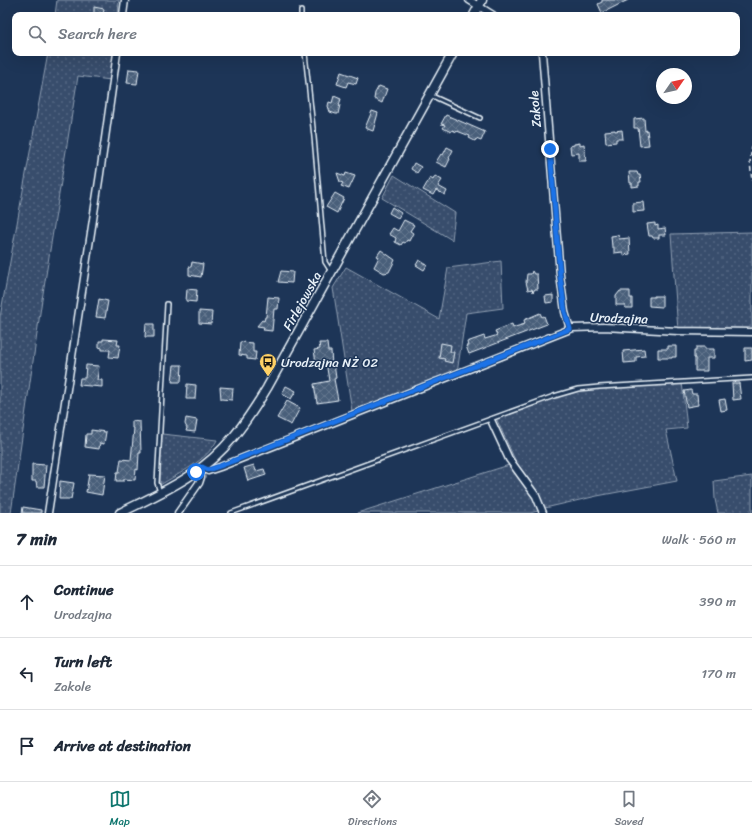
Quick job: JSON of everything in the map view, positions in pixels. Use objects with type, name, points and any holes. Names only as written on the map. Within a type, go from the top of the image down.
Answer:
[{"type":"street","points":[[123,12],[125,0]]},
{"type":"street","points":[[469,0],[481,3],[490,12]]},
{"type":"street","points":[[476,12],[481,3]]},
{"type":"street","points":[[48,513],[99,182],[117,56]]},
{"type":"street","name":"Firlejowska","points":[[120,513],[200,469],[226,445],[250,416],[332,272],[451,56]]},
{"type":"street","name":"Zakole","points":[[542,56],[560,275],[565,312],[570,329]]},
{"type":"street","name":"Urodzajna","points":[[200,469],[208,470],[220,466],[570,329],[604,327],[678,331],[752,332]]},
{"type":"street","points":[[491,420],[509,459],[536,496],[543,513]]},
{"type":"street","points":[[178,513],[199,483],[201,477],[200,469]]},
{"type":"lane","points":[[305,56],[325,262],[328,269],[332,272]]},
{"type":"lane","points":[[430,95],[480,118]]},
{"type":"lane","points":[[160,492],[157,484],[167,304]]},
{"type":"lane","points":[[231,513],[578,389],[628,384],[752,378]]},
{"type":"path","points":[[752,146],[750,162],[752,181]]},
{"type":"shaded area","points":[[57,0],[119,0],[118,12],[55,12]]},
{"type":"shaded area","points":[[47,56],[114,56],[111,80],[78,76],[41,306],[11,513],[0,513],[0,317]]},
{"type":"shaded area","points":[[394,175],[455,213],[452,240],[382,198]]},
{"type":"shaded area","points":[[752,232],[752,335],[678,331],[671,234]]},
{"type":"shaded area","points":[[501,261],[503,308],[466,313],[457,373],[352,411],[333,288],[346,267],[439,319],[448,268]]},
{"type":"shaded area","points":[[682,382],[687,428],[666,430],[677,481],[597,496],[545,508],[539,494],[516,462],[496,418],[578,389]]},
{"type":"shaded area","points":[[162,434],[217,440],[213,447],[200,460],[160,485]]},
{"type":"shaded area","points":[[509,465],[534,499],[538,511],[530,513],[357,513]]},
{"type":"shaded area","points":[[752,476],[752,513],[718,513],[715,499],[714,481]]},
{"type":"building","points":[[602,0],[628,0],[604,12],[602,12],[598,4],[602,2]]},
{"type":"building","points":[[94,7],[104,9],[104,12],[94,12]]},
{"type":"building","points":[[129,69],[139,70],[137,84],[127,83]]},
{"type":"building","points":[[341,72],[358,78],[356,84],[348,82],[346,87],[337,84]]},
{"type":"building","points":[[379,86],[387,89],[382,103],[374,99],[375,93]]},
{"type":"building","points":[[334,96],[341,99],[338,114],[330,112],[328,106],[329,102],[332,103]]},
{"type":"building","points":[[372,111],[378,113],[373,131],[365,128]]},
{"type":"building","points":[[446,115],[485,132],[481,141],[476,139],[475,141],[469,138],[470,136],[457,131],[452,130],[451,132],[443,128],[445,125],[441,124]]},
{"type":"building","points":[[644,118],[645,131],[647,130],[649,145],[640,146],[638,128],[634,128],[634,119]]},
{"type":"building","points":[[622,130],[623,139],[616,139],[616,142],[606,143],[605,131]]},
{"type":"building","points":[[580,143],[580,145],[584,144],[586,161],[579,161],[579,153],[571,154],[570,146]]},
{"type":"building","points":[[447,147],[453,150],[446,167],[436,162],[441,154],[443,155]]},
{"type":"building","points":[[414,163],[421,167],[417,173],[411,169]]},
{"type":"building","points":[[629,172],[637,172],[638,175],[640,175],[641,182],[639,182],[639,186],[632,187]]},
{"type":"building","points":[[337,173],[345,176],[346,173],[355,176],[349,189],[341,186],[343,183],[340,182]]},
{"type":"building","points":[[435,176],[442,180],[438,186],[447,191],[445,195],[436,190],[433,195],[423,190],[430,178],[433,180]]},
{"type":"building","points":[[335,193],[344,198],[337,213],[326,207]]},
{"type":"building","points":[[643,202],[644,211],[633,212],[633,203]]},
{"type":"building","points":[[392,207],[401,213],[398,218],[389,213]]},
{"type":"building","points":[[404,220],[414,225],[410,231],[413,233],[409,241],[407,240],[405,243],[403,242],[401,245],[395,242],[396,238],[389,234],[393,228],[398,231]]},
{"type":"building","points":[[655,223],[655,226],[658,225],[658,229],[665,228],[666,235],[659,235],[659,238],[649,236],[647,224]]},
{"type":"building","points":[[618,235],[619,239],[629,238],[630,254],[623,255],[623,252],[614,253],[611,236]]},
{"type":"building","points":[[381,250],[395,260],[389,272],[384,273],[374,267],[379,257],[377,256]]},
{"type":"building","points":[[419,260],[427,265],[424,270],[416,265]]},
{"type":"building","points":[[192,262],[203,264],[201,277],[189,275],[189,267],[191,267]]},
{"type":"building","points":[[281,271],[293,272],[292,283],[278,282]]},
{"type":"building","points":[[532,271],[534,274],[537,274],[538,289],[535,289],[533,292],[532,289],[528,290],[526,282],[527,274],[531,274]]},
{"type":"building","points":[[187,289],[197,290],[196,302],[186,301]]},
{"type":"building","points":[[620,291],[630,291],[632,308],[625,308],[625,305],[616,305],[616,296]]},
{"type":"building","points":[[553,295],[553,302],[546,303],[545,296]]},
{"type":"building","points":[[662,296],[662,307],[649,306],[649,297]]},
{"type":"building","points":[[268,297],[279,298],[278,309],[274,309],[272,331],[263,330],[264,327],[257,326],[262,320],[264,321],[266,317]]},
{"type":"building","points":[[99,299],[108,301],[105,318],[96,317]]},
{"type":"building","points":[[199,311],[212,312],[211,324],[199,323]]},
{"type":"building","points":[[540,313],[542,317],[544,316],[547,324],[469,354],[466,346],[468,346],[467,342],[484,336],[485,339],[495,336],[497,335],[495,331],[512,324],[513,328],[525,324],[524,320]]},
{"type":"building","points":[[146,324],[154,324],[154,337],[145,337]]},
{"type":"building","points":[[103,339],[118,340],[117,345],[120,345],[118,358],[109,357],[110,350],[102,350],[102,348],[99,347],[99,341],[103,341]]},
{"type":"building","points":[[240,342],[253,343],[253,352],[256,352],[255,360],[247,359],[247,356],[239,355]]},
{"type":"building","points":[[319,343],[327,343],[328,351],[331,351],[338,400],[317,403],[314,384],[329,381],[326,362],[316,363],[314,350],[320,349]]},
{"type":"building","points":[[441,343],[451,345],[450,352],[454,352],[452,363],[444,361],[445,359],[439,358]]},
{"type":"building","points":[[668,346],[676,346],[676,357],[658,358],[658,349],[668,349]]},
{"type":"building","points":[[696,347],[714,349],[714,358],[707,358],[707,371],[695,371],[694,351],[696,351]]},
{"type":"building","points":[[745,348],[752,348],[752,360],[745,361]]},
{"type":"building","points":[[644,349],[645,356],[636,357],[636,362],[624,363],[623,351]]},
{"type":"building","points":[[86,365],[99,366],[97,380],[102,380],[102,387],[79,385],[80,378],[85,378]]},
{"type":"building","points":[[174,365],[182,365],[181,382],[172,382]]},
{"type":"building","points":[[732,383],[739,383],[741,399],[733,400]]},
{"type":"building","points":[[187,384],[196,385],[195,399],[186,399]]},
{"type":"building","points":[[286,386],[296,391],[291,399],[282,394]]},
{"type":"building","points":[[220,387],[233,388],[232,400],[221,399]]},
{"type":"building","points":[[691,390],[692,394],[697,394],[698,405],[687,407],[684,391]]},
{"type":"building","points":[[725,399],[727,410],[721,411],[719,400]]},
{"type":"building","points":[[287,401],[300,408],[291,425],[277,418]]},
{"type":"building","points":[[186,418],[197,420],[195,432],[186,431]]},
{"type":"building","points":[[132,421],[140,422],[141,453],[139,453],[138,470],[136,469],[135,480],[124,479],[124,481],[116,481],[121,459],[131,460],[134,428],[132,428]]},
{"type":"building","points":[[91,430],[106,432],[104,444],[100,443],[99,449],[85,447],[86,434],[91,434]]},
{"type":"building","points":[[32,464],[46,465],[44,487],[37,487],[36,481],[32,481]]},
{"type":"building","points":[[254,465],[256,471],[264,469],[266,475],[248,481],[244,468]]},
{"type":"building","points":[[89,474],[105,475],[102,495],[86,492]]},
{"type":"building","points":[[60,481],[74,483],[71,499],[59,499]]},
{"type":"building","points":[[23,507],[41,510],[41,513],[22,513]]},
{"type":"place","name":"Urodzajna NŻ 02","points":[[268,377]]},
{"type":"route","points":[[196,472],[202,467],[206,470],[210,470],[331,424],[355,413],[559,335],[570,329],[565,312],[560,275],[550,149]]}]
